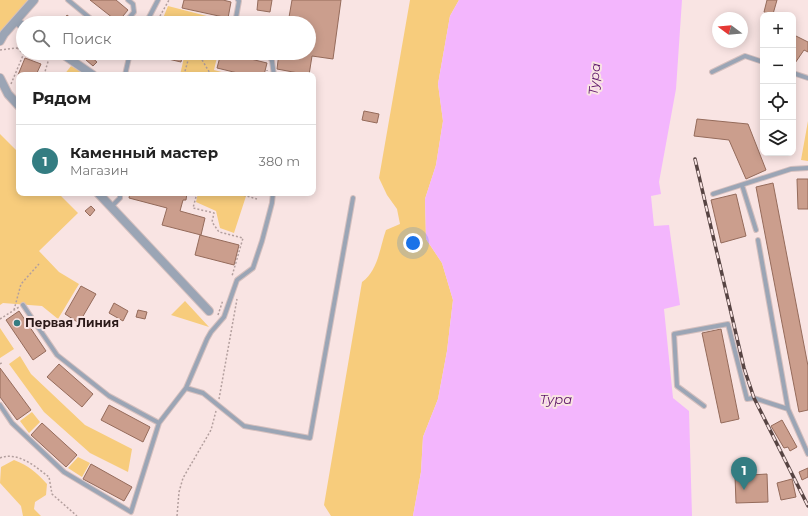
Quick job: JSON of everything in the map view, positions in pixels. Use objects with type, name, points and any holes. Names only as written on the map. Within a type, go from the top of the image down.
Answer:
[{"type":"street","points":[[24,16],[34,0]]},
{"type":"street","points":[[2,36],[16,26]]},
{"type":"street","points":[[71,60],[89,72]]},
{"type":"street","points":[[0,78],[8,94],[16,103]]},
{"type":"street","points":[[101,196],[209,311]]},
{"type":"lane","points":[[68,0],[87,16]]},
{"type":"lane","points":[[128,0],[135,2],[134,12],[131,16]]},
{"type":"lane","points":[[150,16],[158,0]]},
{"type":"lane","points":[[236,16],[238,0]]},
{"type":"lane","points":[[712,72],[745,56],[760,61]]},
{"type":"lane","points":[[126,72],[128,60]]},
{"type":"lane","points":[[271,60],[274,72]]},
{"type":"lane","points":[[796,74],[808,78]]},
{"type":"lane","points":[[713,194],[791,169],[808,168]]},
{"type":"lane","points":[[742,185],[756,230]]},
{"type":"lane","points":[[111,207],[120,198],[120,196]]},
{"type":"lane","points":[[0,405],[12,423],[64,472],[131,512],[160,423],[186,388],[207,339],[224,317],[237,280],[253,268],[262,241],[273,196]]},
{"type":"lane","points":[[186,388],[203,393],[244,426],[310,438],[353,198]]},
{"type":"lane","points":[[758,240],[788,409],[808,454]]},
{"type":"lane","points":[[23,305],[57,355],[109,396],[160,423]]},
{"type":"lane","points":[[704,406],[677,386],[674,334],[728,324],[747,399],[754,398],[788,409]]},
{"type":"path","points":[[160,16],[169,0]]},
{"type":"path","points":[[0,50],[16,48]]},
{"type":"path","points":[[17,72],[22,60]]},
{"type":"path","points":[[45,72],[49,60]]},
{"type":"path","points":[[185,72],[188,60]]},
{"type":"path","points":[[202,60],[209,72]]},
{"type":"path","points":[[267,67],[267,72]]},
{"type":"path","points":[[8,94],[16,74]]},
{"type":"path","points":[[196,196],[193,208],[214,214],[212,222],[219,232],[243,238],[232,276]]},
{"type":"path","points":[[246,196],[257,199]]},
{"type":"path","points":[[14,310],[21,284],[39,264]]},
{"type":"path","points":[[216,319],[224,297]]},
{"type":"path","points":[[0,319],[23,305]]},
{"type":"path","points":[[0,458],[8,456],[25,460],[49,477],[52,494],[76,516]]},
{"type":"shaded area","points":[[0,0],[28,0],[16,16],[0,39]]},
{"type":"shaded area","points":[[410,0],[459,0],[450,16],[438,84],[443,121],[436,165],[425,199],[426,239],[442,263],[453,300],[447,351],[438,399],[423,437],[421,472],[413,516],[331,516],[324,505],[362,282],[372,272],[378,258],[386,230],[400,224],[397,209],[387,195],[379,178]]},
{"type":"shaded area","points":[[168,6],[207,16],[164,16]]},
{"type":"shaded area","points":[[183,60],[216,60],[214,70],[222,72],[181,72]]},
{"type":"shaded area","points":[[71,66],[82,72],[66,72]]},
{"type":"shaded area","points":[[808,121],[808,161],[801,160]]},
{"type":"shaded area","points":[[0,134],[16,150],[16,196],[61,196],[78,213],[39,251],[59,272],[79,284],[58,319],[42,306],[3,303],[0,305]]},
{"type":"shaded area","points":[[197,196],[246,196],[234,233],[220,228],[216,211],[196,202]]},
{"type":"shaded area","points":[[185,301],[209,327],[171,315]]},
{"type":"shaded area","points":[[0,328],[14,349],[0,358]]},
{"type":"shaded area","points":[[20,356],[31,374],[85,425],[132,449],[128,472],[90,453],[44,412],[9,364]]},
{"type":"shaded area","points":[[32,412],[40,422],[29,433],[20,421]]},
{"type":"shaded area","points":[[78,457],[90,463],[82,477],[68,468]]},
{"type":"shaded area","points":[[14,460],[32,470],[47,484],[46,495],[35,502],[34,509],[41,516],[23,516],[21,506],[0,483],[1,467]]},
{"type":"water","name":"Тура","points":[[459,0],[682,0],[676,89],[659,182],[661,194],[651,196],[654,226],[669,225],[680,305],[664,309],[673,398],[689,411],[692,516],[413,516],[421,472],[423,437],[438,399],[447,351],[453,300],[442,263],[426,239],[425,199],[436,165],[443,121],[438,84],[450,16]]},
{"type":"building","points":[[90,0],[116,0],[128,10],[123,16],[110,16]]},
{"type":"building","points":[[184,0],[223,0],[231,2],[228,16],[219,16],[182,8]]},
{"type":"building","points":[[258,0],[272,0],[270,12],[257,10]]},
{"type":"building","points":[[292,0],[341,0],[333,59],[316,57],[316,16],[289,16]]},
{"type":"building","points":[[767,0],[777,0],[774,12],[764,12]]},
{"type":"building","points":[[796,36],[808,42],[808,52],[804,50],[796,62]]},
{"type":"building","points":[[24,60],[30,60],[41,64],[37,72],[19,72]]},
{"type":"building","points":[[86,60],[95,60],[97,62],[93,66]]},
{"type":"building","points":[[219,60],[255,60],[267,63],[265,72],[234,72],[217,68]]},
{"type":"building","points":[[278,60],[311,60],[309,72],[293,72],[277,69]]},
{"type":"building","points":[[364,111],[379,114],[377,123],[362,120]]},
{"type":"building","points":[[697,119],[748,124],[766,170],[746,179],[729,140],[694,136]]},
{"type":"building","points":[[797,179],[808,179],[808,209],[798,209]]},
{"type":"building","points":[[773,183],[808,366],[808,410],[799,412],[756,187]]},
{"type":"building","points":[[736,194],[746,236],[721,243],[711,200]]},
{"type":"building","points":[[129,196],[187,196],[186,200],[183,200],[180,211],[205,218],[201,235],[162,225],[167,208],[129,198]]},
{"type":"building","points":[[91,206],[95,210],[90,216],[85,211]]},
{"type":"building","points":[[200,235],[239,245],[234,265],[195,255]]},
{"type":"building","points":[[81,286],[96,294],[79,323],[65,314]]},
{"type":"building","points":[[114,303],[128,311],[123,321],[109,313]]},
{"type":"building","points":[[138,310],[147,312],[145,319],[136,317]]},
{"type":"building","points":[[19,311],[46,351],[33,360],[6,320]]},
{"type":"building","points":[[721,329],[739,419],[721,423],[702,333]]},
{"type":"building","points":[[59,364],[93,394],[82,407],[47,377]]},
{"type":"building","points":[[0,368],[31,410],[17,420],[0,397]]},
{"type":"building","points":[[109,405],[150,427],[143,442],[101,420]]},
{"type":"building","points":[[782,420],[797,447],[790,451],[788,447],[784,448],[771,426]]},
{"type":"building","points":[[42,423],[77,455],[66,467],[31,435]]},
{"type":"building","points":[[91,464],[132,487],[124,501],[83,479]]},
{"type":"building","points":[[808,468],[808,477],[802,480],[799,472]]},
{"type":"building","points":[[767,474],[768,502],[736,503],[735,476]]},
{"type":"building","points":[[792,479],[796,497],[781,500],[777,483]]},
{"type":"railway","points":[[695,159],[744,368],[754,398],[808,506]]},
{"type":"place","name":"Первая Линия","points":[[17,323]]},
{"type":"place","name":"Каменный мастер","points":[[744,490]]}]
